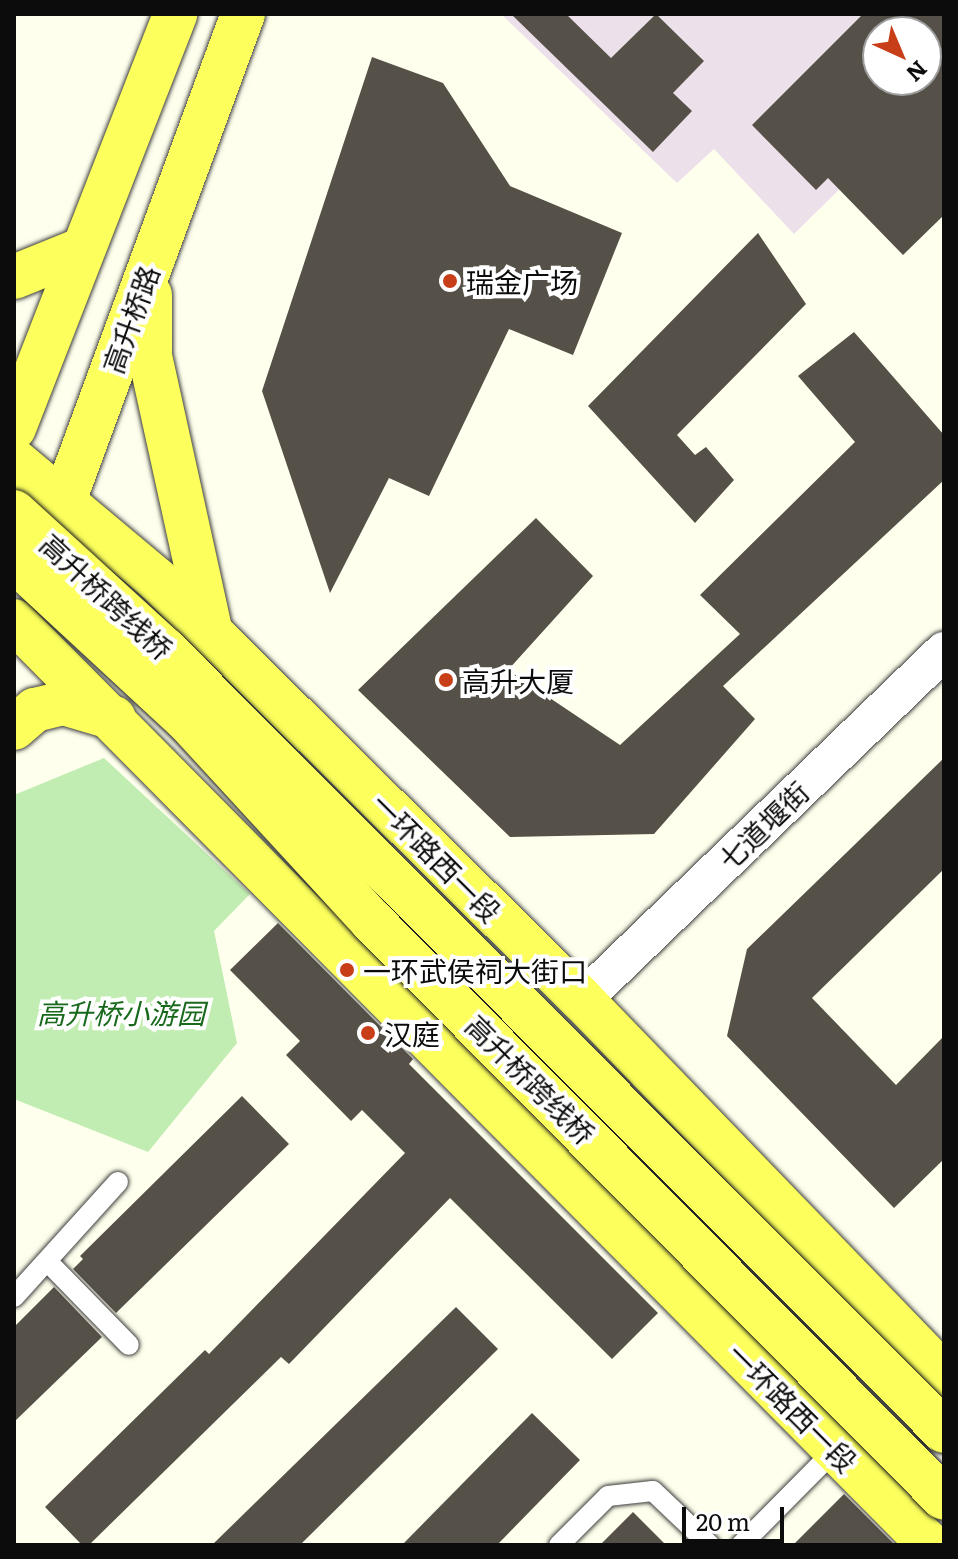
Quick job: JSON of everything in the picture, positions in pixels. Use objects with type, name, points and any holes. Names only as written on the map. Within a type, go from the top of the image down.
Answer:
[{"type":"main road","points":[[14,428],[175,14]]},
{"type":"main road","name":"高升桥路","points":[[16,622],[63,504],[243,14]]},
{"type":"main road","points":[[14,277],[83,249]]},
{"type":"main road","points":[[150,262],[150,356],[211,633]]},
{"type":"main road","name":"一环路西一段","points":[[14,460],[157,580],[211,633],[582,1000],[944,1375]]},
{"type":"main road","name":"高升桥跨线桥","points":[[14,512],[165,650],[944,1431]]},
{"type":"main road","name":"高升桥跨线桥","points":[[14,560],[187,720],[372,921],[944,1498]]},
{"type":"main road","name":"一环路西一段","points":[[16,622],[116,719],[930,1545]]},
{"type":"main road","points":[[14,728],[35,710],[63,703],[116,719]]},
{"type":"street","name":"七道堰街","points":[[582,1000],[944,651]]},
{"type":"lane","points":[[14,1297],[118,1182]]},
{"type":"lane","points":[[47,1261],[129,1345]]},
{"type":"lane","points":[[741,1545],[835,1450]]},
{"type":"lane","points":[[559,1545],[608,1496],[653,1491],[710,1545]]},
{"type":"shaded area","points":[[501,14],[944,14],[942,88],[942,16],[862,16],[862,96],[934,96],[794,234],[714,149],[677,183]]},
{"type":"green space","name":"高升桥小游园","points":[[104,758],[250,894],[214,931],[237,1043],[148,1152],[14,1099],[14,795]]},
{"type":"building","points":[[511,14],[566,14],[611,58],[656,14],[704,61],[673,93],[692,111],[653,152]]},
{"type":"building","points":[[863,14],[944,14],[944,215],[903,255],[828,178],[816,190],[752,125]]},
{"type":"building","name":"瑞金广场","points":[[372,57],[443,83],[510,186],[622,233],[573,355],[509,329],[429,496],[389,478],[330,593],[262,391]]},
{"type":"building","points":[[758,233],[806,304],[677,435],[695,455],[706,447],[734,480],[695,523],[588,406]]},
{"type":"building","name":"高升大厦","points":[[854,332],[944,435],[944,480],[723,686],[755,719],[654,834],[510,837],[358,690],[536,518],[593,576],[508,670],[620,745],[740,634],[700,595],[855,442],[798,376]]},
{"type":"building","points":[[944,758],[944,869],[812,998],[896,1085],[944,1036],[944,1159],[894,1208],[727,1036],[747,949]]},
{"type":"building","points":[[278,923],[413,1059],[409,1064],[658,1313],[612,1359],[450,1198],[289,1364],[281,1357],[89,1545],[82,1545],[45,1507],[205,1350],[209,1354],[405,1153],[362,1110],[351,1121],[286,1055],[300,1041],[230,970]]},
{"type":"building","points":[[242,1096],[289,1144],[116,1313],[73,1269],[83,1259],[80,1256]]},
{"type":"building","points":[[54,1287],[102,1337],[14,1422],[14,1327]]},
{"type":"building","points":[[456,1307],[498,1349],[300,1545],[212,1545]]},
{"type":"building","points":[[532,1413],[580,1460],[497,1545],[402,1545]]},
{"type":"building","points":[[844,1494],[895,1545],[793,1545]]},
{"type":"building","points":[[633,1512],[666,1545],[600,1545]]},
{"type":"place","name":"瑞金广场","points":[[450,281]]},
{"type":"place","name":"高升大厦","points":[[446,680]]},
{"type":"place","name":"一环武侯祠大街口","points":[[347,970]]},
{"type":"place","name":"汉庭","points":[[368,1033]]}]
